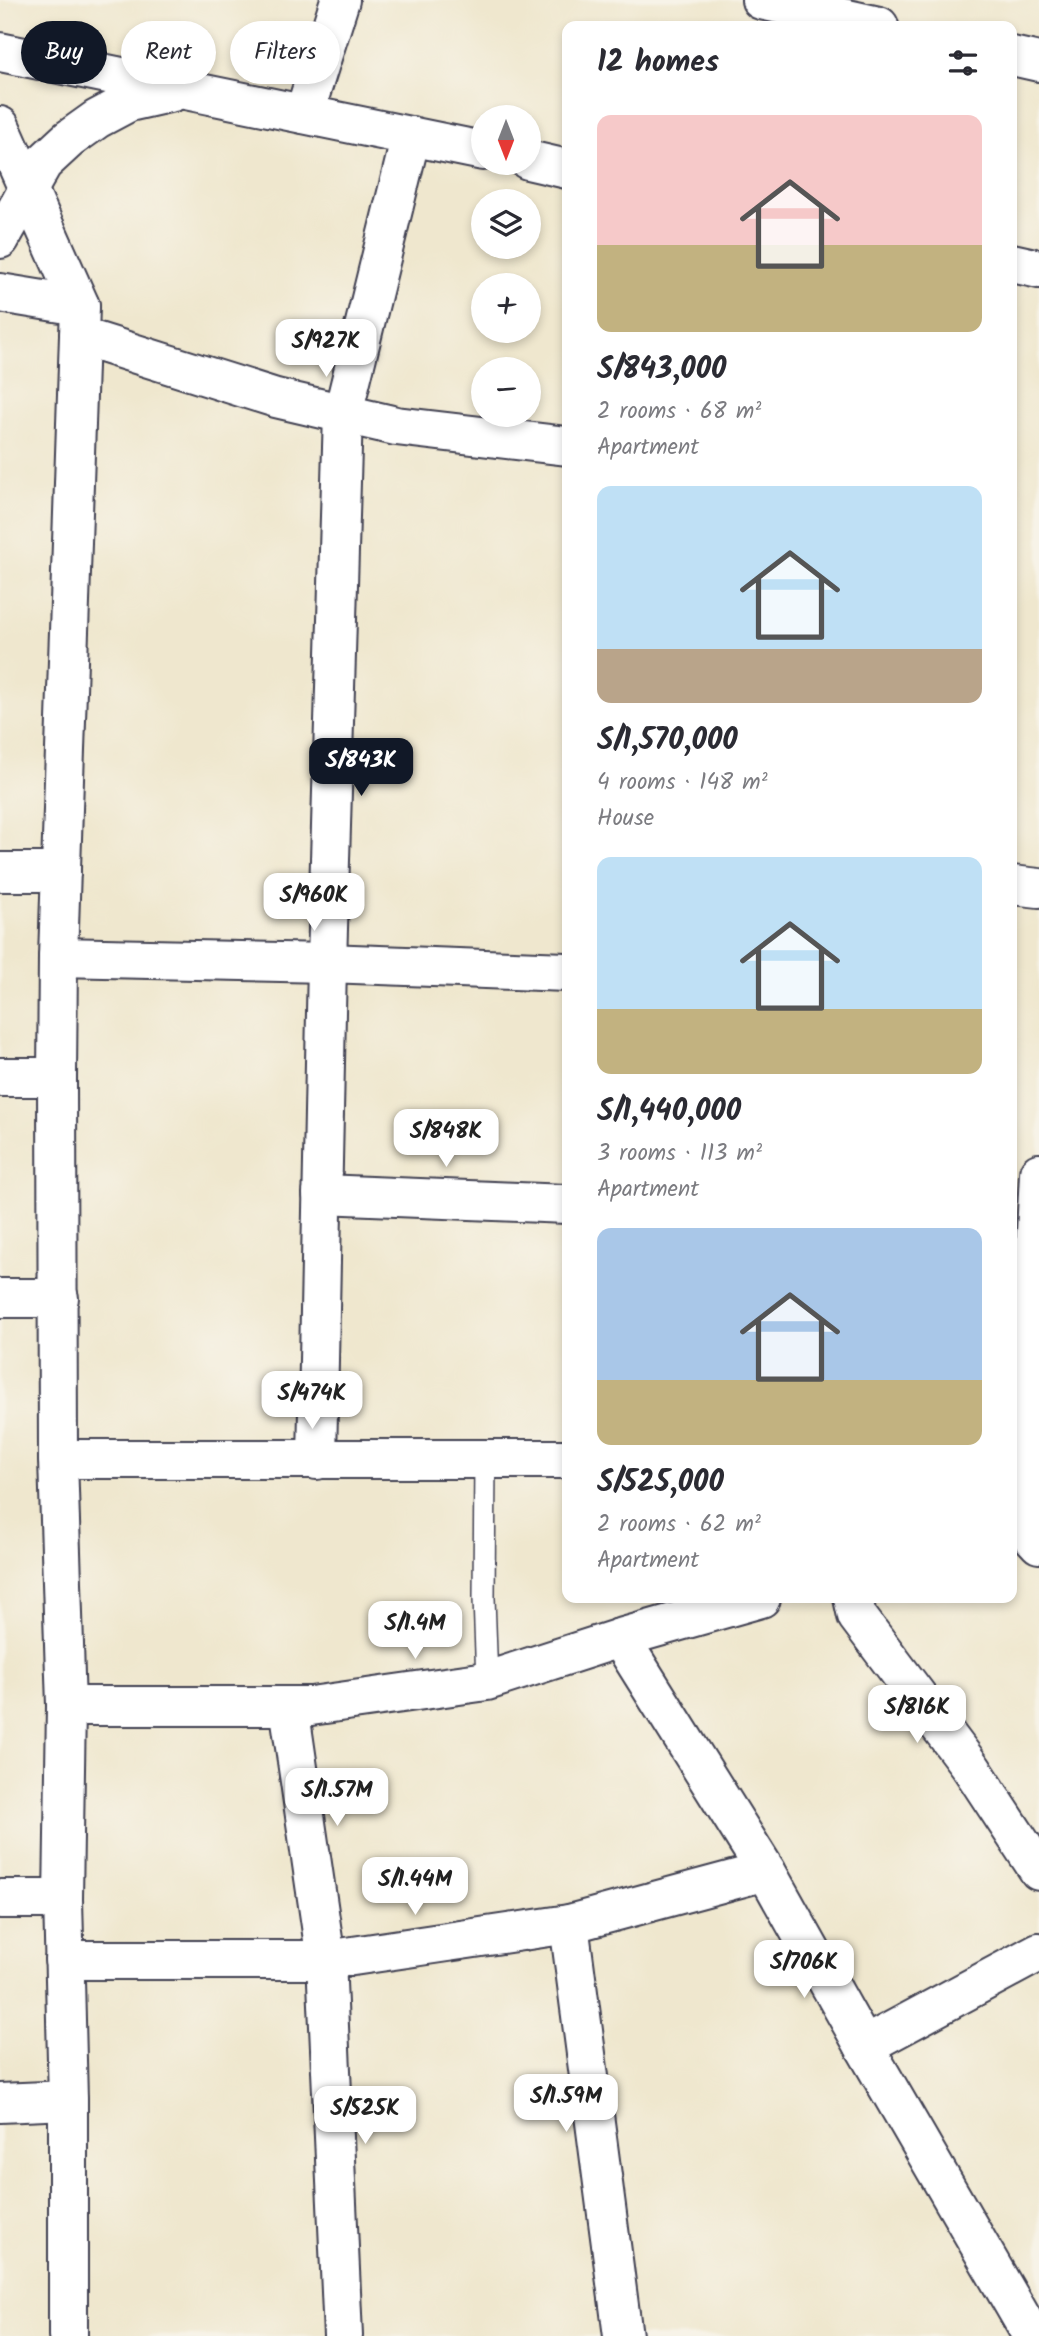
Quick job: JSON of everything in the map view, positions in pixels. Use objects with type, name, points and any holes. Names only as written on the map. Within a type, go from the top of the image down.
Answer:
[{"type":"street","points":[[304,114],[340,0]]},
{"type":"street","points":[[761,0],[867,20]]},
{"type":"street","points":[[0,52],[471,148]]},
{"type":"street","points":[[1017,57],[1039,62]]},
{"type":"street","points":[[0,239],[43,163],[69,139],[97,119],[129,102],[185,89]]},
{"type":"street","points":[[0,126],[28,188],[80,321],[58,957],[57,1077],[58,1459],[66,1706],[63,1899],[68,2100],[68,2336]]},
{"type":"street","points":[[317,1460],[327,963],[343,413],[411,136]]},
{"type":"street","points":[[541,163],[562,168]]},
{"type":"street","points":[[1017,264],[1039,269]]},
{"type":"street","points":[[0,293],[80,321],[276,398],[396,426],[562,445]]},
{"type":"street","points":[[0,872],[61,872]]},
{"type":"street","points":[[1017,886],[1039,888]]},
{"type":"street","points":[[58,957],[562,972]]},
{"type":"street","points":[[0,1077],[57,1077]]},
{"type":"street","points":[[1039,1173],[1035,1343],[1018,1454],[1028,1532],[1039,1544]]},
{"type":"street","points":[[322,1194],[562,1204]]},
{"type":"street","points":[[0,1298],[59,1298]]},
{"type":"street","points":[[58,1459],[562,1459]]},
{"type":"street","points":[[66,1706],[311,1706],[487,1681],[620,1638],[743,1603]]},
{"type":"street","points":[[854,1603],[857,1616],[972,1769],[1039,1871]]},
{"type":"street","points":[[620,1638],[766,1871],[1032,2336]]},
{"type":"street","points":[[289,1706],[326,1959],[344,2336]]},
{"type":"street","points":[[64,1960],[326,1959],[569,1924],[766,1871]]},
{"type":"street","points":[[0,1899],[63,1899]]},
{"type":"street","points":[[569,1924],[623,2336]]},
{"type":"street","points":[[864,2046],[1039,1952]]},
{"type":"street","points":[[0,2102],[68,2100]]},
{"type":"lane","points":[[485,1459],[484,1598],[487,1681]]}]
